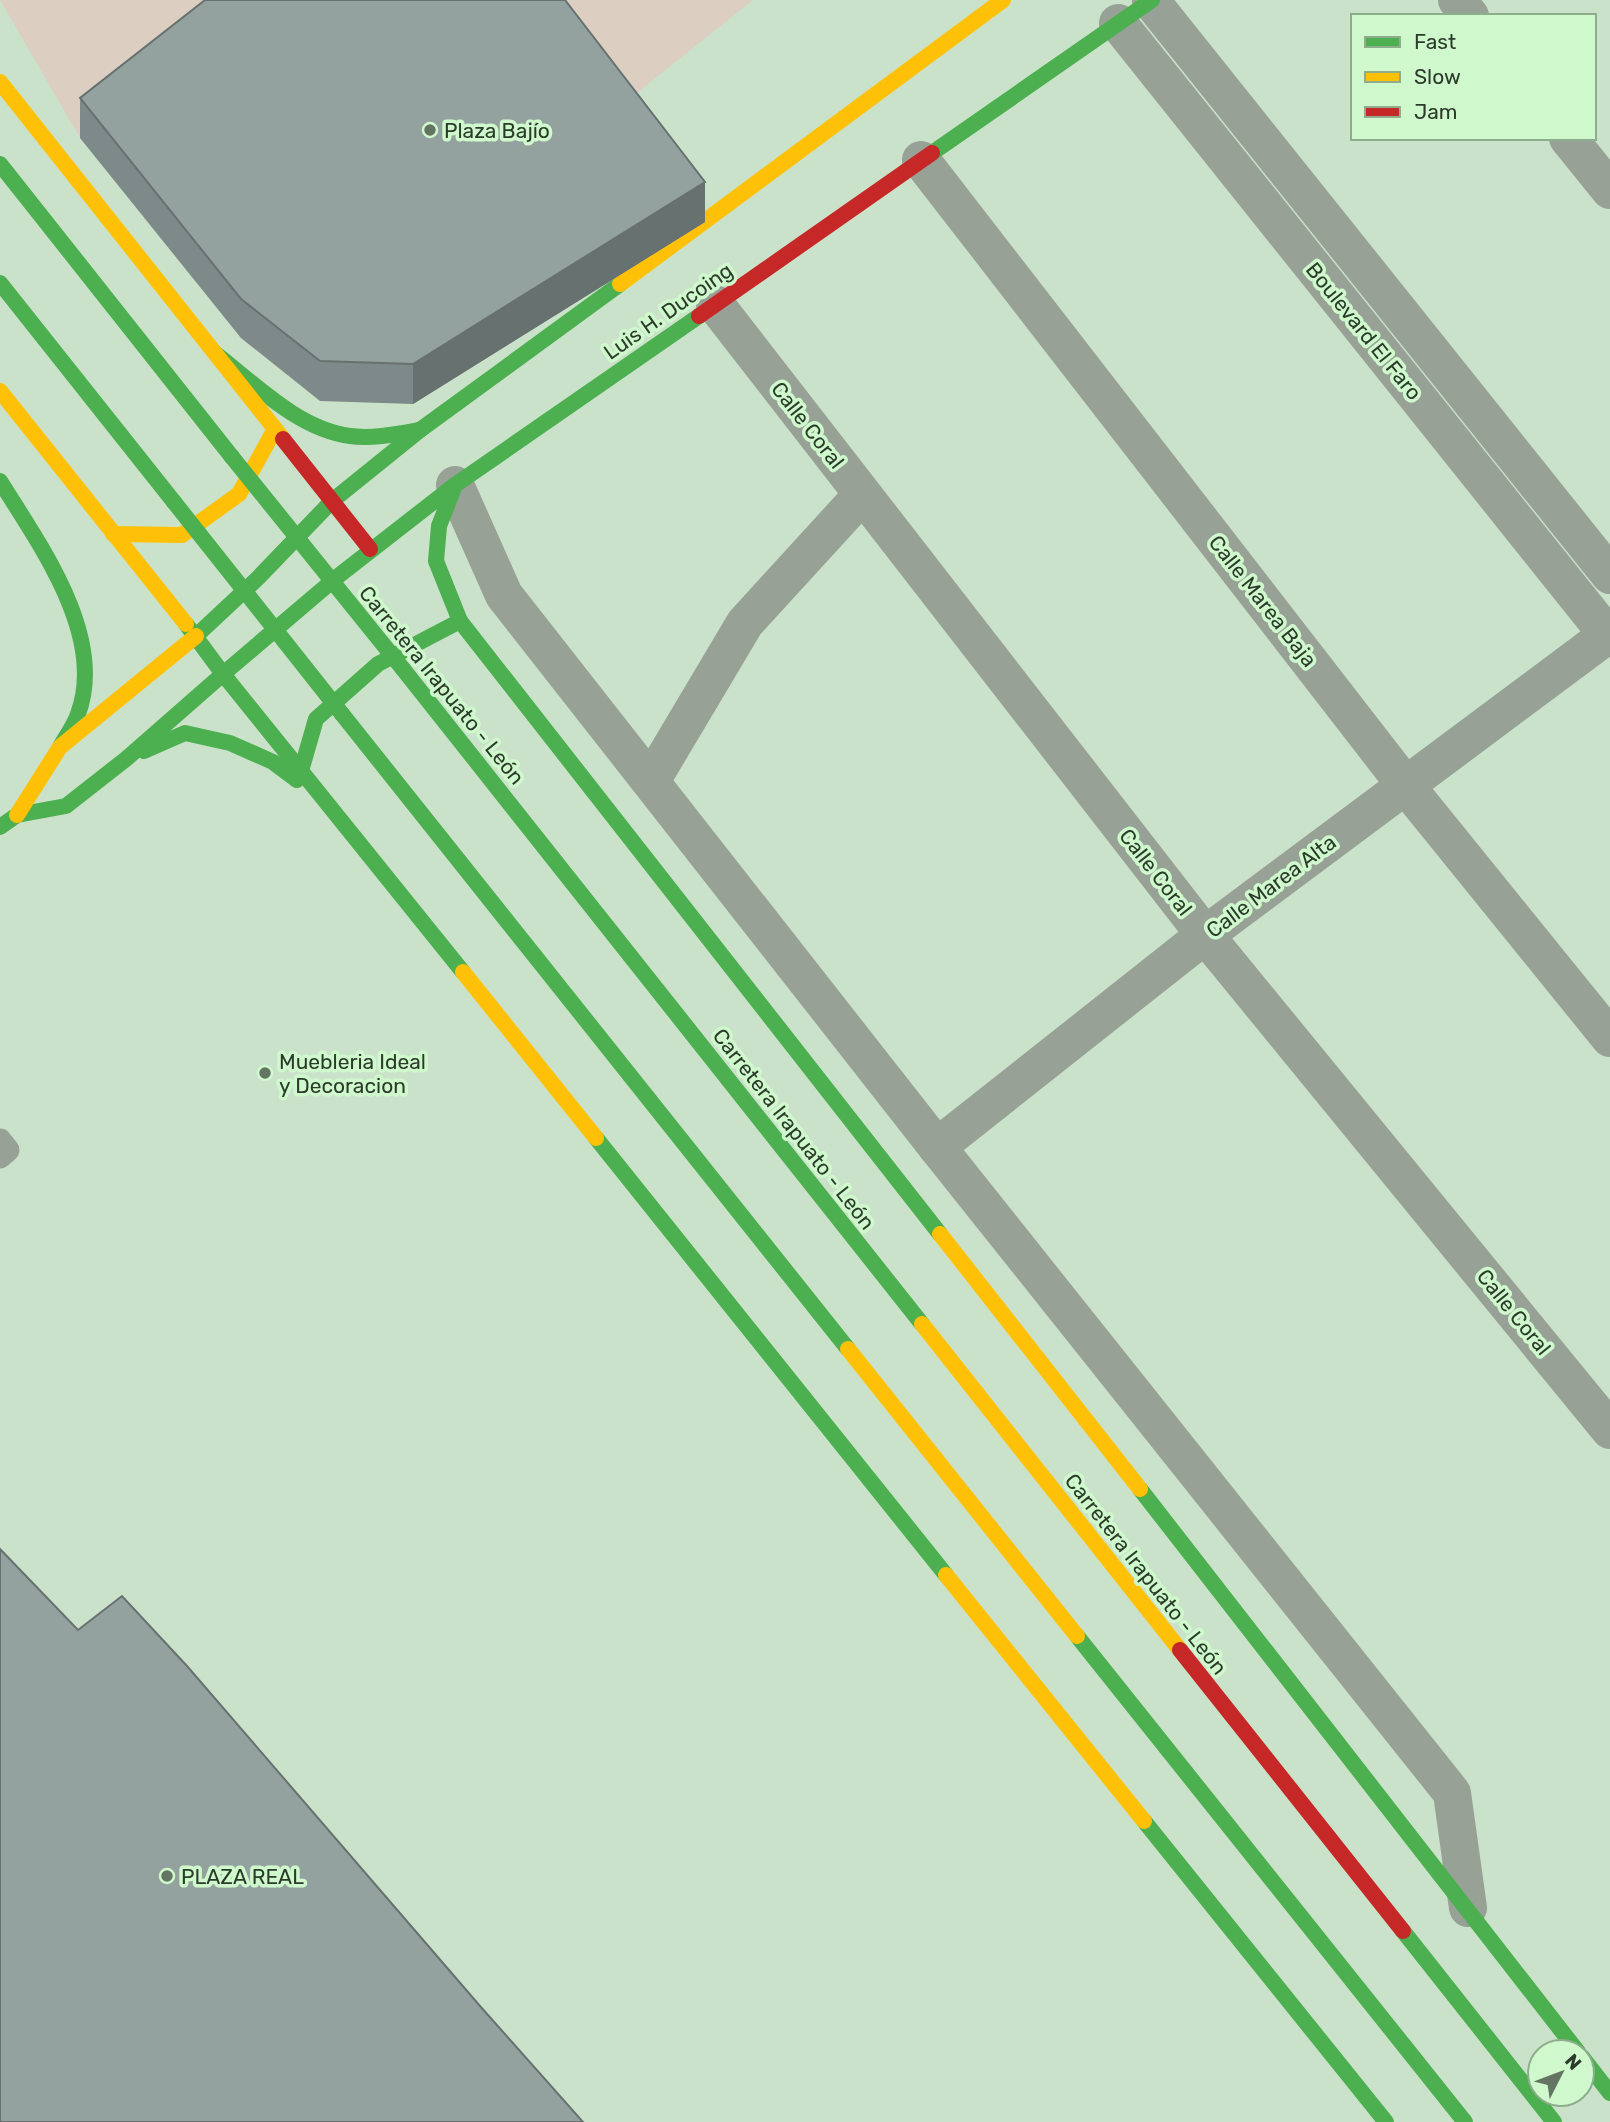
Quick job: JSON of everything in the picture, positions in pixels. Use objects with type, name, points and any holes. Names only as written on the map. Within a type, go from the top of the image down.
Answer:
[{"type":"main road","points":[[60,747],[195,636],[258,578],[332,501],[420,430],[1003,0]]},
{"type":"main road","name":"Luis H. Ducoing","points":[[126,759],[294,611],[455,485],[1152,0]]},
{"type":"main road","points":[[0,82],[370,549]]},
{"type":"main road","name":"Carretera Irapuato - León","points":[[0,164],[1554,2122]]},
{"type":"main road","points":[[0,283],[1465,2122]]},
{"type":"main road","points":[[216,354],[298,416],[346,436],[386,435],[420,430]]},
{"type":"main road","points":[[0,391],[321,797],[1386,2122]]},
{"type":"main road","points":[[113,534],[182,535],[239,494],[275,429]]},
{"type":"main road","points":[[0,481],[52,568],[69,603],[81,640],[85,674],[80,711],[18,815]]},
{"type":"main road","points":[[455,485],[439,526],[436,561],[460,621],[1567,2038]]},
{"type":"main road","points":[[301,771],[316,719],[378,664],[460,621]]},
{"type":"main road","points":[[0,827],[18,815],[66,806],[126,759],[184,733],[230,743],[273,762],[321,797]]},
{"type":"main road","points":[[1596,2075],[1610,2093]]},
{"type":"street","name":"Boulevard El Faro","points":[[1152,0],[1610,575]]},
{"type":"street","points":[[1457,0],[1468,14]]},
{"type":"street","name":"Boulevard El Faro","points":[[1118,23],[1609,635]]},
{"type":"street","points":[[1570,140],[1610,190]]},
{"type":"street","name":"Calle Marea Baja","points":[[921,160],[1406,786],[1610,1038]]},
{"type":"street","name":"Calle Coral","points":[[715,304],[1205,935],[1610,1430]]},
{"type":"street","points":[[455,485],[505,595],[937,1147],[1452,1793],[1468,1908]]},
{"type":"street","points":[[650,780],[745,623],[862,495]]},
{"type":"street","name":"Calle Marea Alta","points":[[937,1147],[1205,935],[1609,635]]},
{"type":"lane","points":[[0,1140],[8,1150],[0,1157]]},
{"type":"shaded area","points":[[0,0],[256,0],[80,138]]},
{"type":"shaded area","points":[[535,0],[753,0],[618,108]]},
{"type":"building","points":[[205,0],[565,0],[705,182],[413,364],[320,361],[241,299],[80,98]]},
{"type":"building","name":"PLAZA REAL","points":[[0,1549],[78,1630],[122,1596],[187,1666],[583,2122],[0,2122]]},
{"type":"traffic: fast","points":[[932,153],[1152,0]]},
{"type":"traffic: fast","points":[[0,164],[232,457]]},
{"type":"traffic: fast","points":[[0,283],[174,502]]},
{"type":"traffic: fast","points":[[196,636],[258,578],[332,501],[420,430],[620,284]]},
{"type":"traffic: fast","points":[[223,674],[337,577],[455,485],[699,316]]},
{"type":"traffic: fast","points":[[216,354],[278,404],[331,432],[367,437],[420,430]]},
{"type":"traffic: fast","points":[[232,457],[403,669]]},
{"type":"traffic: fast","points":[[0,481],[33,533],[64,592],[84,654],[85,684],[78,714],[60,747]]},
{"type":"traffic: fast","points":[[455,485],[439,526],[436,561],[460,621],[940,1234]]},
{"type":"traffic: fast","points":[[174,502],[342,714]]},
{"type":"traffic: fast","points":[[301,771],[316,719],[378,664],[460,621]]},
{"type":"traffic: fast","points":[[186,624],[223,674],[463,972]]},
{"type":"traffic: fast","points":[[403,669],[922,1324]]},
{"type":"traffic: fast","points":[[0,827],[17,815],[66,806],[126,759],[223,674]]},
{"type":"traffic: fast","points":[[342,714],[848,1349]]},
{"type":"traffic: fast","points":[[144,751],[185,733],[230,743],[273,762],[297,780]]},
{"type":"traffic: fast","points":[[596,1138],[946,1575]]},
{"type":"traffic: fast","points":[[1140,1489],[1567,2038]]},
{"type":"traffic: fast","points":[[1077,1636],[1465,2122]]},
{"type":"traffic: fast","points":[[1144,1821],[1386,2122]]},
{"type":"traffic: fast","points":[[1403,1931],[1554,2122]]},
{"type":"traffic: fast","points":[[1596,2075],[1610,2093]]},
{"type":"traffic: slow","points":[[620,284],[1003,0]]},
{"type":"traffic: slow","points":[[0,82],[283,439]]},
{"type":"traffic: slow","points":[[0,391],[186,624]]},
{"type":"traffic: slow","points":[[113,534],[182,535],[239,494],[275,429]]},
{"type":"traffic: slow","points":[[17,815],[60,747],[196,636]]},
{"type":"traffic: slow","points":[[463,972],[596,1138]]},
{"type":"traffic: slow","points":[[940,1234],[1140,1489]]},
{"type":"traffic: slow","points":[[922,1324],[1180,1650]]},
{"type":"traffic: slow","points":[[848,1349],[1077,1636]]},
{"type":"traffic: slow","points":[[946,1575],[1144,1821]]},
{"type":"traffic: jam","points":[[699,316],[932,153]]},
{"type":"traffic: jam","points":[[283,439],[370,549]]},
{"type":"traffic: jam","points":[[1180,1650],[1403,1931]]},
{"type":"place","name":"Plaza Bajío","points":[[430,130]]},
{"type":"place","name":"Muebleria Ideal y Decoracion","points":[[265,1073]]},
{"type":"place","name":"PLAZA REAL","points":[[167,1876]]}]
